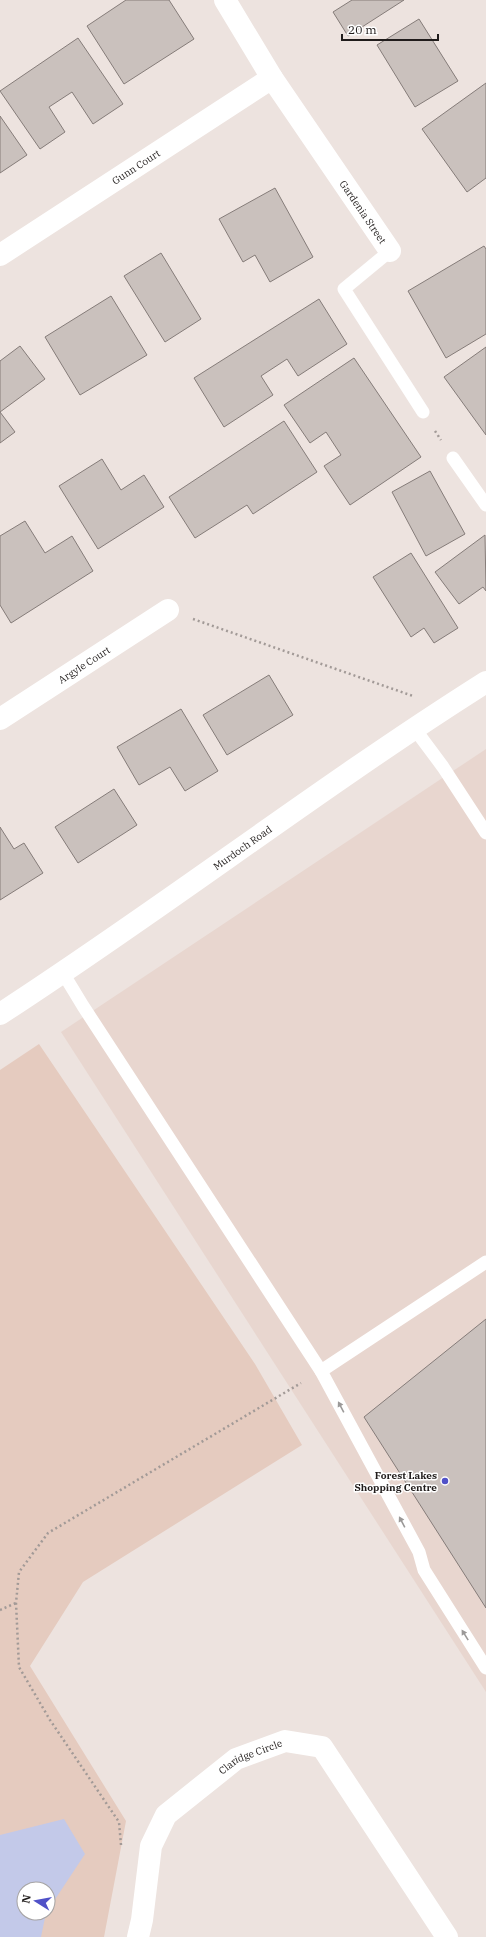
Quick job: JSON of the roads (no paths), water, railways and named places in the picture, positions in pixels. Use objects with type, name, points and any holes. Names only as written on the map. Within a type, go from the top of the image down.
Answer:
[{"type":"street","name":"Gardenia Street","points":[[225,0],[272,78],[390,251]]},
{"type":"street","name":"Gunn Court","points":[[0,255],[272,78]]},
{"type":"street","name":"Argyle Court","points":[[0,719],[168,610]]},
{"type":"street","name":"Murdoch Road","points":[[0,1014],[63,973],[414,728],[486,682]]},
{"type":"street","name":"Claridge Circle","points":[[138,1937],[142,1920],[151,1846],[166,1815],[236,1759],[285,1741],[322,1747],[447,1937]]},
{"type":"lane","name":"Gardenia Street","points":[[390,251],[344,288],[423,412]]},
{"type":"lane","points":[[453,458],[486,505]]},
{"type":"lane","points":[[414,728],[443,767],[486,833]]},
{"type":"lane","points":[[63,973],[321,1371],[419,1552],[424,1570],[486,1668]]},
{"type":"lane","points":[[321,1371],[486,1262]]},
{"type":"water","points":[[64,1819],[85,1854],[56,1898],[56,1881],[16,1881],[16,1921],[44,1921],[41,1937],[0,1937],[0,1835]]},
{"type":"place","name":"Forest Lakes Shopping Centre","points":[[445,1481]]}]
